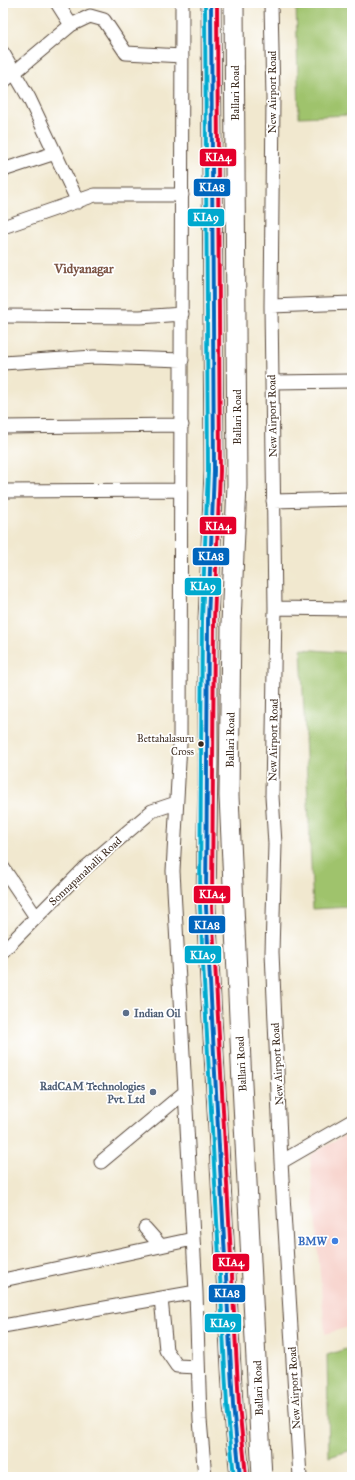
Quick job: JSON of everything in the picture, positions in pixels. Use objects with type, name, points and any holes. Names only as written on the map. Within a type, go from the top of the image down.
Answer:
[{"type":"highway","name":"Ballari Road","points":[[211,3],[214,471],[208,621],[206,907],[233,1405],[240,1477]]},
{"type":"highway","name":"Ballari Road","points":[[234,3],[237,485],[231,623],[229,796],[262,1477]]},
{"type":"street","points":[[57,3],[71,25]]},
{"type":"street","points":[[182,3],[180,744],[176,803],[174,871],[196,1292],[200,1420],[205,1477]]},
{"type":"street","name":"New Airport Road","points":[[271,3],[273,98],[271,306],[275,608],[272,796],[275,844],[272,952],[281,1162],[300,1477]]},
{"type":"street","points":[[3,82],[71,25],[90,16],[104,20],[126,53],[182,56]]},
{"type":"street","points":[[3,53],[15,72],[78,202]]},
{"type":"street","points":[[3,170],[55,153]]},
{"type":"street","points":[[3,227],[95,196],[182,195]]},
{"type":"street","points":[[271,306],[352,303]]},
{"type":"street","points":[[3,316],[140,317],[182,314]]},
{"type":"street","points":[[3,363],[94,357],[182,360]]},
{"type":"street","points":[[272,382],[352,381]]},
{"type":"street","points":[[3,427],[182,424]]},
{"type":"street","points":[[3,491],[181,490]]},
{"type":"street","points":[[273,501],[352,499]]},
{"type":"street","points":[[275,608],[352,609]]},
{"type":"street","name":"Sonnapanahalli Road","points":[[3,951],[85,868],[152,811],[176,803]]},
{"type":"street","points":[[3,868],[36,917]]},
{"type":"street","points":[[102,1162],[185,1092]]},
{"type":"street","points":[[281,1162],[352,1121]]},
{"type":"street","points":[[145,1228],[161,1246]]},
{"type":"street","points":[[3,1280],[193,1239]]},
{"type":"street","points":[[3,1326],[196,1292]]},
{"type":"street","points":[[161,1298],[166,1350],[177,1366],[198,1367]]},
{"type":"shaded area","name":"BMW","points":[[352,1131],[352,1326],[325,1334],[310,1155]]},
{"type":"green space","points":[[296,3],[352,3],[352,115],[299,117]]},
{"type":"green space","points":[[301,649],[352,653],[352,907],[313,909]]},
{"type":"green space","points":[[352,1347],[352,1450],[329,1457],[327,1355]]},
{"type":"transit line","name":"KIA9","points":[[205,3],[208,471],[202,621],[200,907],[227,1405],[234,1477]]},
{"type":"transit line","name":"KIA8","points":[[211,3],[214,471],[208,621],[206,907],[233,1405],[240,1477]]},
{"type":"transit line","name":"KIA4","points":[[217,3],[220,471],[214,621],[212,907],[239,1405],[246,1476]]},
{"type":"place","name":"Bettahalasuru Cross","points":[[201,744]]},
{"type":"place","name":"Indian Oil","points":[[126,1013]]},
{"type":"place","name":"RadCAM Technologies Pvt. Ltd","points":[[153,1092]]},
{"type":"place","name":"BMW","points":[[335,1241]]},
{"type":"district","name":"Vidyanagar","points":[[84,268]]}]
